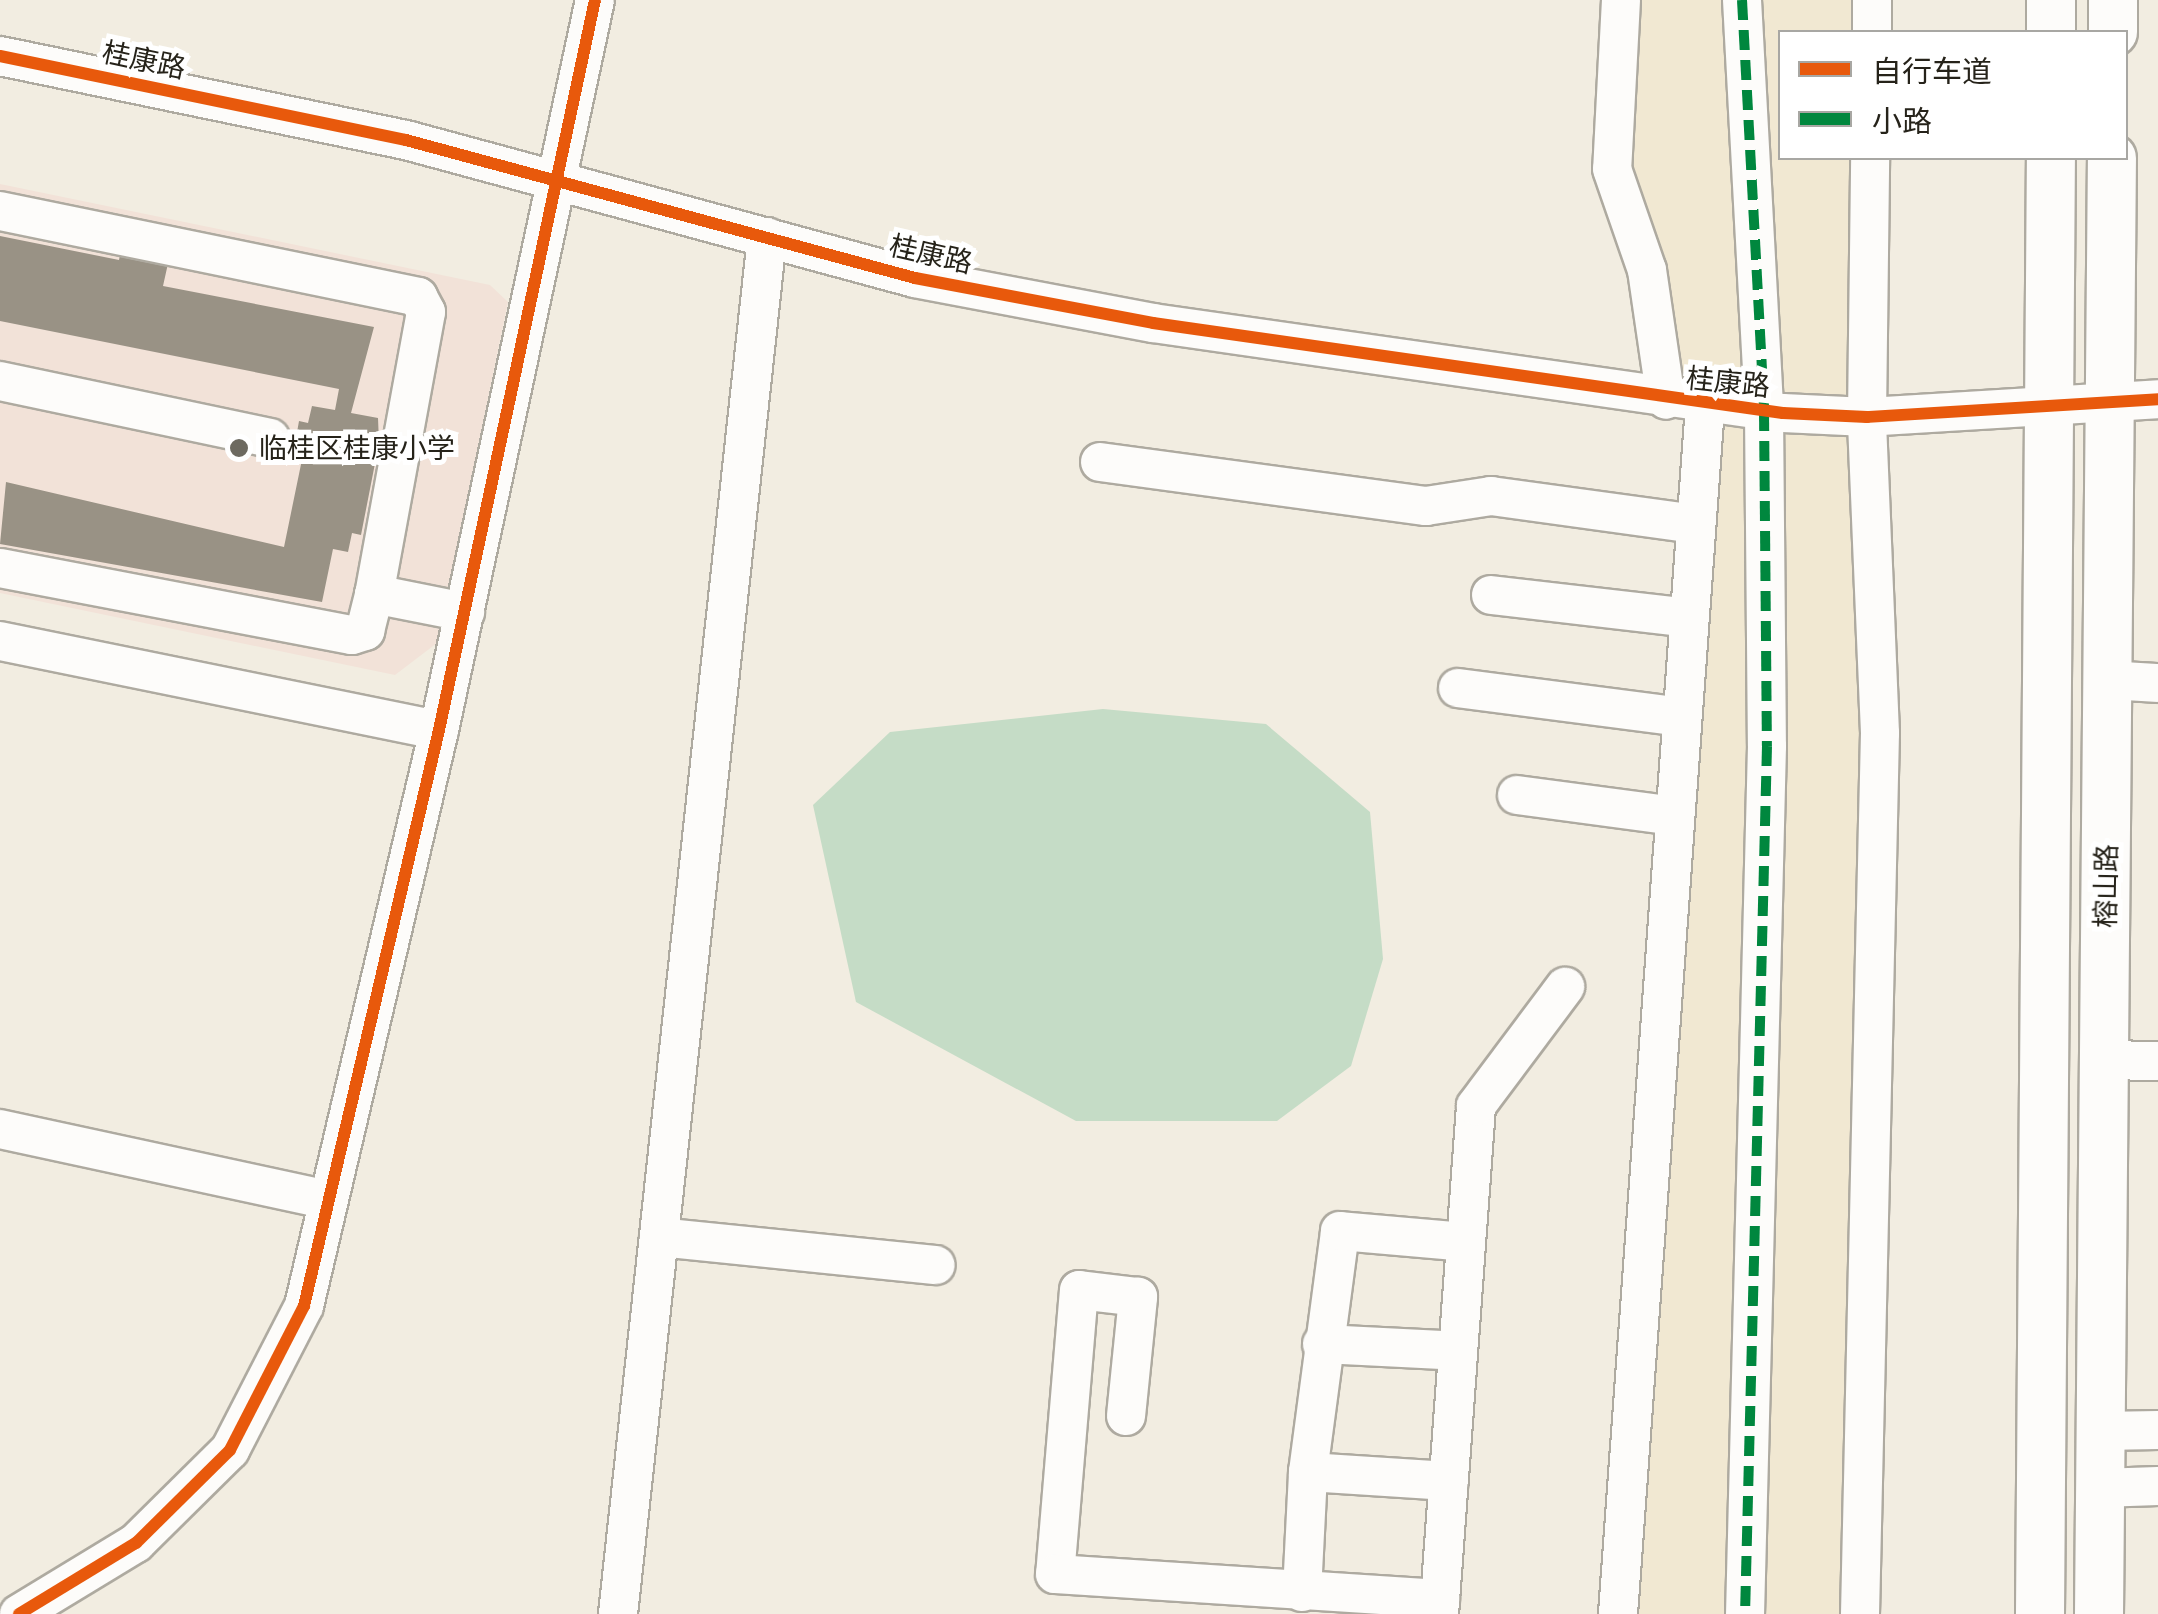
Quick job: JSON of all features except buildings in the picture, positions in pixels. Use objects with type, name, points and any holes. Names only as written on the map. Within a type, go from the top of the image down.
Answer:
[{"type":"main road","points":[[2051,0],[2051,30]]},
{"type":"main road","points":[[2113,0],[2113,30]]},
{"type":"main road","points":[[2040,1614],[2050,160]]},
{"type":"main road","name":"榕山路","points":[[2099,1614],[2112,160]]},
{"type":"street","points":[[19,1614],[136,1543],[230,1450],[304,1306],[439,730],[595,0]]},
{"type":"street","points":[[1621,0],[1612,168],[1647,270],[1666,400]]},
{"type":"street","points":[[1742,0],[1764,411],[1767,766],[1745,1614]]},
{"type":"street","points":[[1872,0],[1872,30]]},
{"type":"street","name":"桂康路","points":[[0,56],[406,140],[915,278],[1153,323],[1666,400],[1764,411],[1866,418],[2158,398]]},
{"type":"street","points":[[1860,1614],[1880,733],[1866,418],[1870,160]]},
{"type":"street","points":[[0,211],[418,298],[426,312],[365,631],[352,636],[0,568]]},
{"type":"street","points":[[618,1614],[767,237]]},
{"type":"street","points":[[0,381],[270,438]]},
{"type":"street","points":[[1618,1614],[1705,404]]},
{"type":"street","points":[[1100,462],[1426,506],[1491,496],[1696,524]]},
{"type":"street","points":[[374,594],[464,612]]},
{"type":"street","points":[[1491,596],[1688,618]]},
{"type":"street","points":[[0,641],[439,730]]},
{"type":"street","points":[[2108,680],[2158,682]]},
{"type":"street","points":[[1458,688],[1681,717]]},
{"type":"street","points":[[1518,795],[1674,816]]},
{"type":"street","points":[[1126,1416],[1138,1297],[1079,1290],[1055,1574],[1439,1606],[1466,1242],[1482,1089],[1565,987]]},
{"type":"street","points":[[2104,1060],[2158,1061]]},
{"type":"street","points":[[0,1129],[328,1200]]},
{"type":"street","points":[[1302,1592],[1308,1472],[1340,1230],[1466,1242]]},
{"type":"street","points":[[659,1237],[936,1265]]},
{"type":"street","points":[[1322,1344],[1458,1351]]},
{"type":"street","points":[[2100,1431],[2158,1430]]},
{"type":"street","points":[[1308,1472],[1448,1481]]},
{"type":"street","points":[[2100,1488],[2158,1486]]},
{"type":"shaded area","points":[[1621,0],[1872,0],[1872,30],[1778,30],[1778,160],[1870,160],[1860,1614],[1618,1614],[1705,405],[1666,400],[1620,202]]},
{"type":"shaded area","name":"临桂区桂康小学","points":[[0,184],[490,285],[508,302],[437,643],[395,675],[0,593]]},
{"type":"green space","points":[[1103,709],[1266,724],[1370,812],[1383,959],[1351,1066],[1277,1121],[1076,1121],[856,1002],[813,805],[890,732]]},
{"type":"marked path","points":[[1742,0],[1764,411],[1767,746],[1745,1614]]},
{"type":"cycle path","points":[[19,1614],[136,1543],[230,1450],[304,1306],[439,730],[595,0]]},
{"type":"cycle path","points":[[0,56],[406,140],[915,278],[1153,323],[1783,413],[1867,417],[2158,399]]},
{"type":"place","name":"临桂区桂康小学","points":[[239,448]]}]
